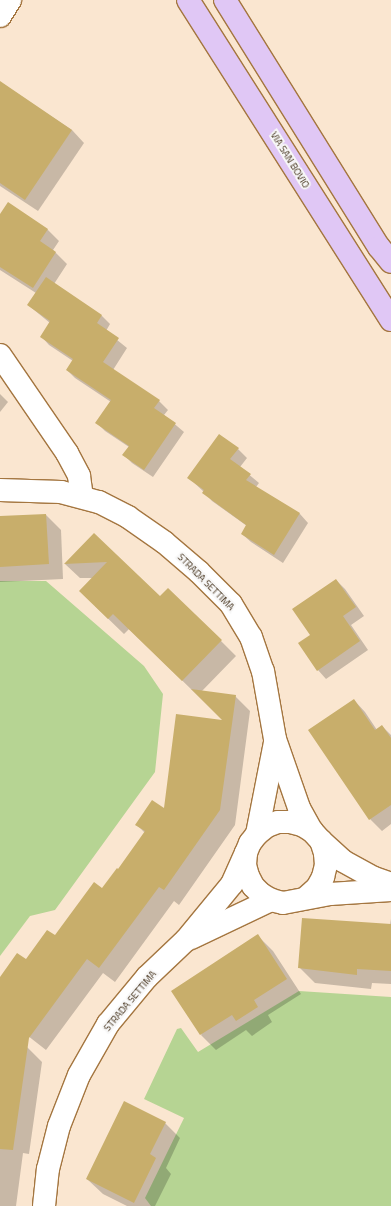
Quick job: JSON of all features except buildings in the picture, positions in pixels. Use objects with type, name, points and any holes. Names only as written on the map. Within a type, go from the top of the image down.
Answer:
[{"type":"main road","name":"VIA SAN BOVIO","points":[[188,0],[391,320]]},
{"type":"main road","points":[[225,0],[379,247],[391,262]]},
{"type":"street","points":[[0,16],[10,0]]},
{"type":"street","points":[[0,355],[67,453],[79,476],[82,497]]},
{"type":"street","name":"STRADA SETTIMA","points":[[0,490],[61,492],[98,502],[128,517],[164,542],[199,572],[231,604],[251,637],[263,671],[275,738],[299,808],[325,853],[326,865],[323,877],[317,888],[308,896]]},
{"type":"street","name":"STRADA SETTIMA","points":[[257,834],[275,738]]},
{"type":"street","name":"STRADA SETTIMA","points":[[44,1206],[48,1169],[59,1126],[79,1075],[108,1024],[147,977],[186,940],[232,884],[250,843],[257,834],[267,826],[278,822],[290,822],[302,825],[343,861],[374,878],[391,884]]},
{"type":"street","points":[[246,854],[245,865],[253,886],[261,894],[271,900],[283,903],[296,902],[308,896],[391,890]]},
{"type":"street","name":"STRADA SETTIMA","points":[[186,940],[271,900]]},
{"type":"green space","points":[[0,581],[46,581],[144,666],[163,694],[155,772],[55,910],[30,916],[0,956]]},
{"type":"green space","points":[[299,991],[391,997],[391,1206],[151,1206],[145,1198],[184,1118],[144,1099],[177,1029],[181,1028],[198,1052]]}]
